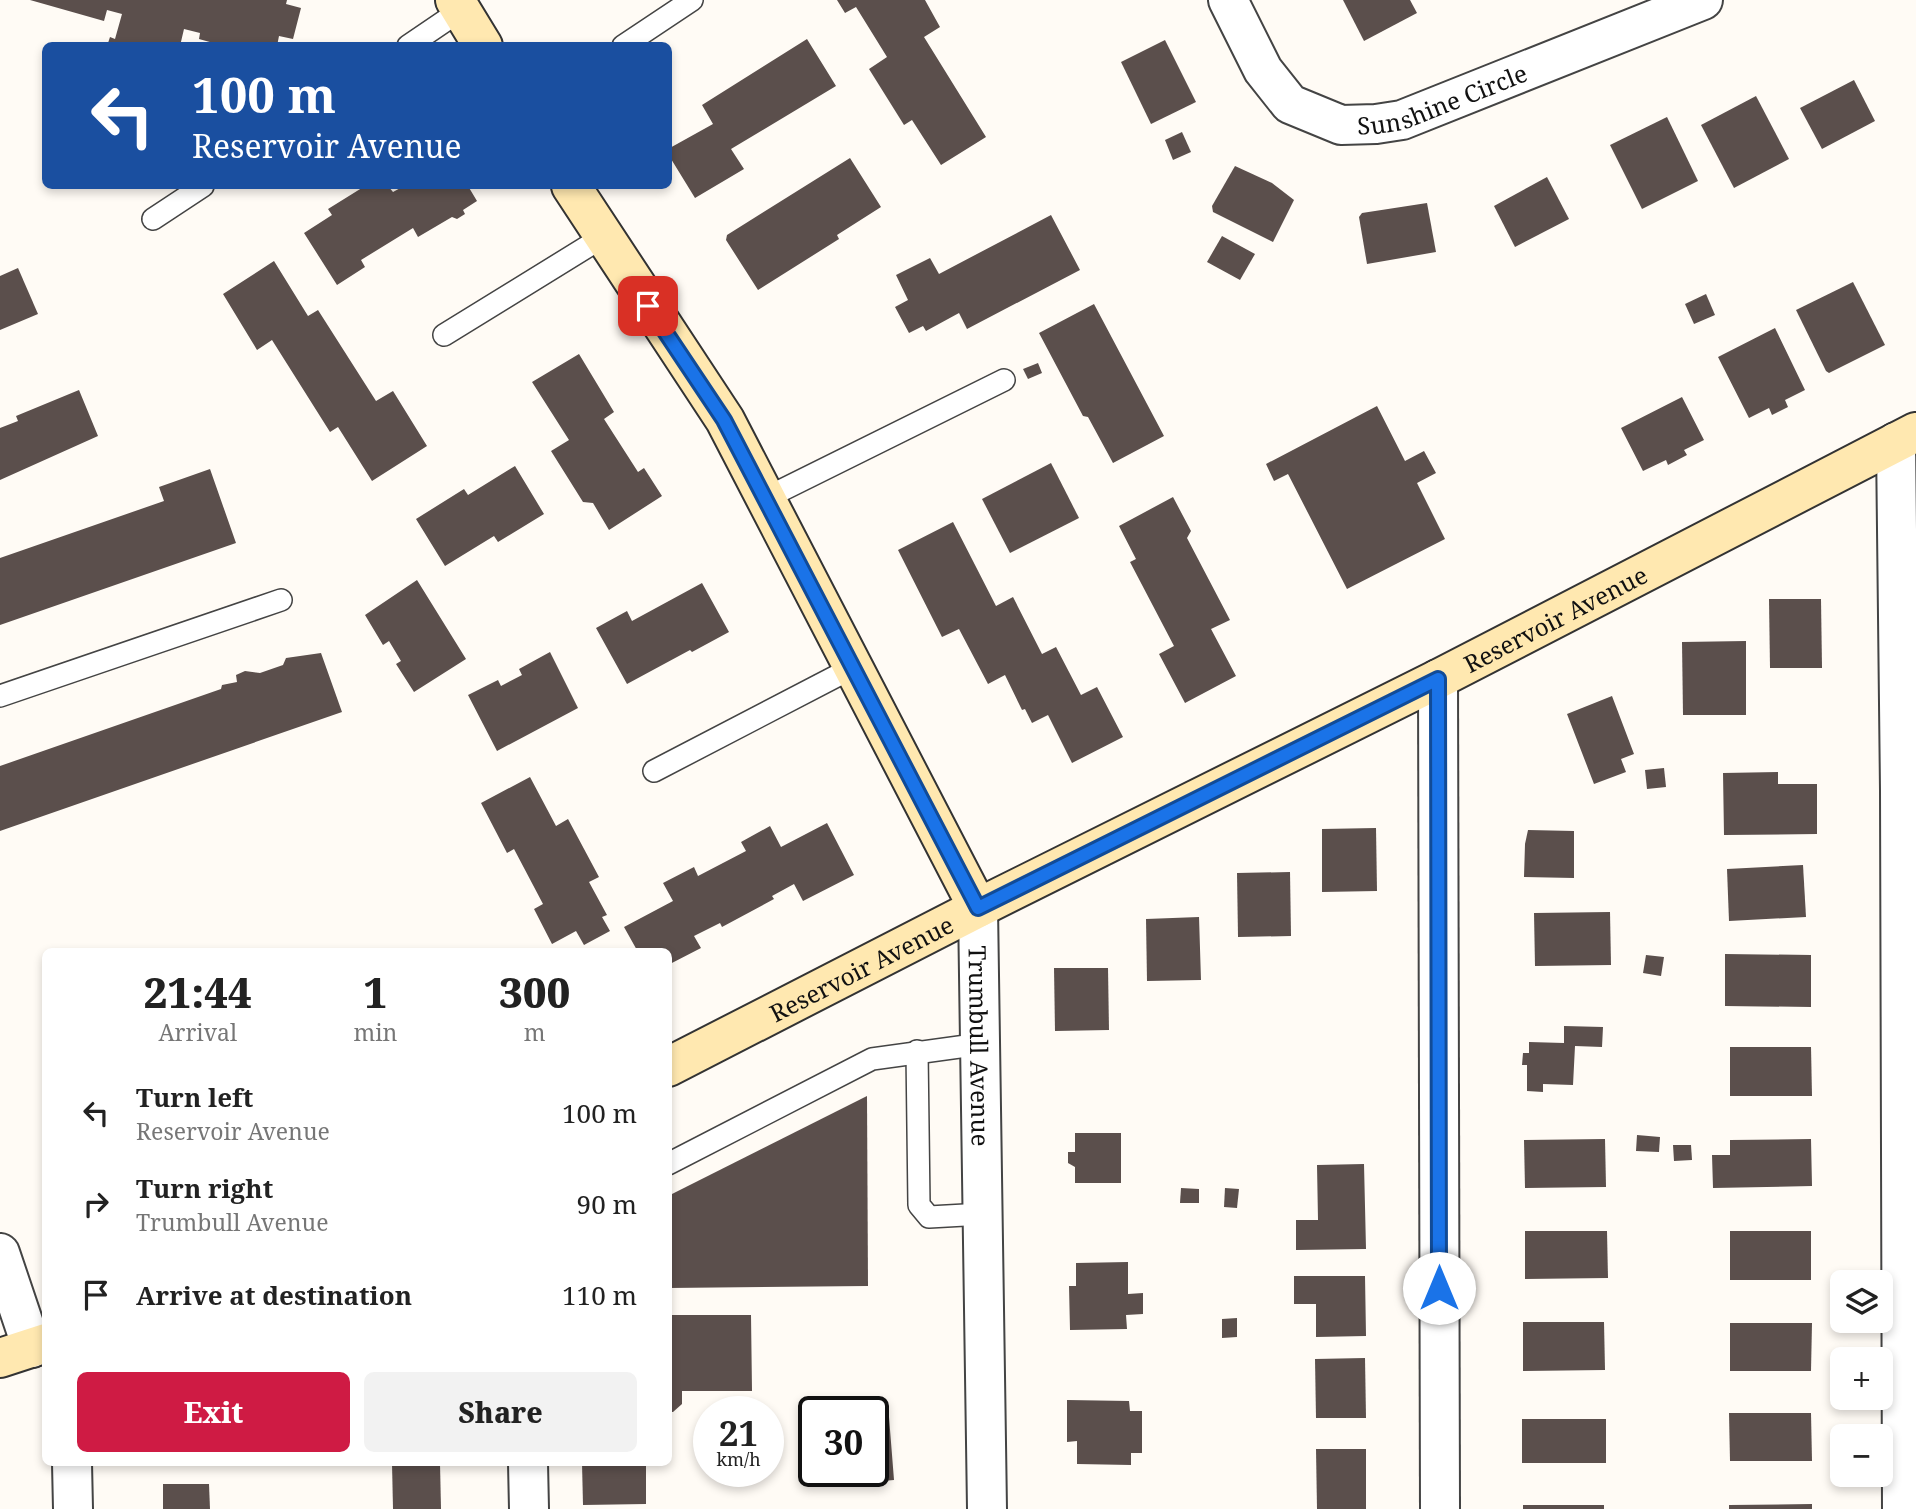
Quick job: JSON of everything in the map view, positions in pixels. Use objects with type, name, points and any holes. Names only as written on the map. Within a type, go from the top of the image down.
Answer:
[{"type":"main road","points":[[458,5],[481,42]]},
{"type":"main road","name":"Trumbull Avenue","points":[[573,189],[724,420],[978,908]]},
{"type":"main road","name":"Reservoir Avenue","points":[[672,1065],[978,908],[1438,679],[1906,437]]},
{"type":"street","name":"Sunshine Circle","points":[[1228,0],[1263,70],[1290,104],[1341,125],[1402,120],[1703,0]]},
{"type":"street","points":[[1902,1509],[1908,1258],[1906,437]]},
{"type":"street","points":[[1438,679],[1440,1509]]},
{"type":"street","name":"Trumbull Avenue","points":[[978,908],[987,1509]]},
{"type":"street","points":[[0,1253],[26,1349]]},
{"type":"street","points":[[72,1466],[73,1509]]},
{"type":"street","points":[[528,1466],[529,1509]]},
{"type":"lane","points":[[629,42],[692,0]]},
{"type":"lane","points":[[413,42],[458,5]]},
{"type":"lane","points":[[153,219],[198,189]]},
{"type":"lane","points":[[444,335],[603,237]]},
{"type":"lane","points":[[766,498],[1004,380]]},
{"type":"lane","points":[[0,696],[281,600]]},
{"type":"lane","points":[[654,771],[854,667]]},
{"type":"lane","points":[[672,1162],[872,1059],[981,1044]]},
{"type":"lane","points":[[917,1051],[919,1205],[929,1217],[983,1214]]},
{"type":"building","points":[[30,0],[287,0],[286,4],[301,8],[293,39],[279,36],[278,42],[210,42],[199,39],[200,33],[184,29],[181,42],[108,42],[110,37],[115,39],[122,14],[107,10],[104,21]]},
{"type":"building","points":[[837,0],[925,0],[940,27],[924,37],[986,137],[941,165],[912,120],[904,125],[869,69],[887,57],[856,7],[845,13]]},
{"type":"building","points":[[1343,0],[1410,0],[1417,13],[1364,41]]},
{"type":"building","points":[[807,39],[836,86],[731,149],[744,169],[695,198],[672,161],[672,147],[713,124],[702,105]]},
{"type":"building","points":[[1165,40],[1196,102],[1151,124],[1121,62]]},
{"type":"building","points":[[1854,80],[1875,121],[1822,149],[1800,108]]},
{"type":"building","points":[[1756,96],[1789,159],[1734,188],[1701,125]]},
{"type":"building","points":[[1667,117],[1698,181],[1642,209],[1610,145]]},
{"type":"building","points":[[1182,132],[1191,152],[1173,160],[1165,140]]},
{"type":"building","points":[[850,158],[881,207],[837,235],[839,239],[758,290],[726,240],[727,235]]},
{"type":"building","points":[[1235,166],[1272,183],[1294,200],[1273,242],[1213,212],[1212,206]]},
{"type":"building","points":[[1547,177],[1569,219],[1515,247],[1494,206]]},
{"type":"building","points":[[360,189],[390,189],[393,192],[398,189],[470,189],[477,201],[463,210],[465,214],[457,219],[452,217],[418,237],[413,228],[361,260],[365,267],[337,285],[304,233],[332,215],[328,209]]},
{"type":"building","points":[[1427,203],[1436,252],[1367,264],[1359,217],[1362,213]]},
{"type":"building","points":[[1051,215],[1080,270],[967,329],[959,313],[926,331],[923,326],[909,333],[895,307],[908,300],[896,275],[930,258],[939,274]]},
{"type":"building","points":[[1222,236],[1255,254],[1240,280],[1207,262]]},
{"type":"building","points":[[274,261],[308,316],[318,310],[376,401],[393,391],[427,446],[372,481],[338,427],[330,432],[272,340],[257,350],[223,294]]},
{"type":"building","points":[[18,268],[38,314],[0,330],[0,276]]},
{"type":"building","points":[[1853,282],[1885,345],[1829,373],[1796,310]]},
{"type":"building","points":[[1706,294],[1715,315],[1694,324],[1685,304]]},
{"type":"building","points":[[1094,304],[1164,436],[1113,463],[1088,417],[1083,416],[1039,333]]},
{"type":"building","points":[[1775,328],[1805,390],[1785,400],[1788,407],[1772,415],[1769,408],[1749,418],[1718,357]]},
{"type":"building","points":[[579,354],[614,412],[604,419],[638,472],[644,468],[662,496],[609,530],[593,503],[583,502],[551,451],[569,440],[532,382]]},
{"type":"building","points":[[1038,363],[1042,373],[1028,379],[1023,369]]},
{"type":"building","points":[[79,390],[98,436],[0,480],[0,428],[18,421],[16,416]]},
{"type":"building","points":[[1682,397],[1704,440],[1684,450],[1687,455],[1668,465],[1666,460],[1643,471],[1621,428]]},
{"type":"building","points":[[1377,406],[1405,461],[1424,451],[1436,473],[1417,483],[1445,539],[1347,589],[1288,474],[1274,481],[1266,464]]},
{"type":"building","points":[[1051,463],[1079,518],[1010,553],[982,499]]},
{"type":"building","points":[[515,466],[544,514],[498,542],[494,536],[445,566],[416,519],[464,489],[468,495]]},
{"type":"building","points":[[210,469],[236,543],[0,625],[0,558],[164,501],[159,487]]},
{"type":"building","points":[[1173,497],[1191,531],[1187,538],[1230,620],[1211,629],[1236,676],[1185,703],[1159,654],[1174,646],[1130,562],[1136,559],[1119,526]]},
{"type":"building","points":[[953,522],[996,606],[1013,597],[1042,654],[1056,647],[1081,695],[1097,687],[1123,737],[1072,763],[1048,715],[1032,723],[1025,709],[1022,710],[1005,675],[988,684],[959,629],[942,637],[898,550]]},
{"type":"building","points":[[417,580],[466,659],[414,692],[396,664],[401,661],[389,641],[383,645],[365,615]]},
{"type":"building","points":[[702,583],[729,632],[627,684],[596,628],[627,611],[632,621]]},
{"type":"building","points":[[1769,599],[1821,599],[1822,668],[1770,668]]},
{"type":"building","points":[[1746,641],[1746,715],[1683,715],[1682,642]]},
{"type":"building","points":[[550,652],[578,708],[497,751],[468,695],[498,680],[501,686],[522,675],[519,669]]},
{"type":"building","points":[[321,653],[342,712],[0,831],[0,766],[221,689],[222,685],[237,682],[236,675],[245,671],[260,673],[283,665],[286,658]]},
{"type":"building","points":[[1612,696],[1634,754],[1621,759],[1626,772],[1594,784],[1567,714]]},
{"type":"building","points":[[1664,768],[1666,787],[1647,789],[1645,770]]},
{"type":"building","points":[[1778,772],[1778,784],[1817,784],[1817,834],[1724,835],[1723,773]]},
{"type":"building","points":[[530,777],[556,826],[568,819],[599,877],[589,882],[607,915],[602,917],[610,931],[584,945],[576,931],[552,944],[534,909],[543,904],[514,849],[507,853],[481,803]]},
{"type":"building","points":[[827,823],[854,875],[803,901],[794,884],[772,896],[774,899],[722,927],[720,923],[694,936],[701,948],[672,963],[672,948],[636,948],[624,927],[673,901],[663,883],[694,867],[698,876],[746,851],[741,842],[770,826],[781,847]]},
{"type":"building","points":[[1376,828],[1377,891],[1322,892],[1322,829]]},
{"type":"building","points":[[1528,830],[1574,831],[1574,878],[1524,877]]},
{"type":"building","points":[[1803,865],[1806,917],[1729,921],[1727,869]]},
{"type":"building","points":[[1290,872],[1291,936],[1238,937],[1237,873]]},
{"type":"building","points":[[1610,912],[1611,965],[1535,966],[1534,913]]},
{"type":"building","points":[[1199,917],[1201,980],[1147,981],[1146,919]]},
{"type":"building","points":[[1725,954],[1811,955],[1811,1007],[1725,1006]]},
{"type":"building","points":[[1646,955],[1664,957],[1661,976],[1643,973]]},
{"type":"building","points":[[1054,968],[1108,968],[1109,1030],[1055,1031]]},
{"type":"building","points":[[1564,1026],[1603,1027],[1602,1047],[1575,1046],[1573,1085],[1543,1084],[1543,1092],[1527,1091],[1527,1065],[1522,1065],[1523,1053],[1529,1053],[1529,1042],[1564,1043]]},
{"type":"building","points":[[1730,1047],[1811,1047],[1812,1096],[1730,1096]]},
{"type":"building","points":[[867,1096],[868,1286],[672,1288],[672,1194]]},
{"type":"building","points":[[1075,1133],[1121,1133],[1121,1183],[1075,1183],[1075,1167],[1068,1163],[1068,1152],[1075,1152]]},
{"type":"building","points":[[1637,1135],[1660,1137],[1659,1152],[1636,1151]]},
{"type":"building","points":[[1605,1139],[1606,1187],[1525,1188],[1524,1140]]},
{"type":"building","points":[[1811,1139],[1812,1186],[1713,1188],[1712,1155],[1730,1155],[1730,1140]]},
{"type":"building","points":[[1673,1145],[1691,1145],[1692,1160],[1674,1161]]},
{"type":"building","points":[[1364,1164],[1366,1249],[1296,1250],[1296,1220],[1318,1220],[1317,1165]]},
{"type":"building","points":[[1181,1188],[1199,1189],[1199,1203],[1180,1203]]},
{"type":"building","points":[[1225,1188],[1239,1189],[1237,1208],[1224,1207]]},
{"type":"building","points":[[1525,1231],[1607,1231],[1608,1278],[1525,1279]]},
{"type":"building","points":[[1730,1231],[1811,1231],[1811,1280],[1730,1280]]},
{"type":"building","points":[[1128,1262],[1128,1294],[1143,1293],[1143,1314],[1126,1315],[1127,1329],[1070,1330],[1069,1286],[1076,1286],[1076,1263]]},
{"type":"building","points":[[1294,1276],[1365,1276],[1366,1336],[1316,1337],[1316,1304],[1294,1304]]},
{"type":"building","points":[[672,1315],[751,1315],[752,1391],[682,1391],[682,1404],[673,1412]]},
{"type":"building","points":[[1237,1318],[1237,1337],[1222,1338],[1222,1319]]},
{"type":"building","points":[[1523,1322],[1604,1322],[1605,1370],[1523,1371]]},
{"type":"building","points":[[1730,1323],[1812,1323],[1811,1371],[1730,1371]]},
{"type":"building","points":[[1365,1358],[1366,1418],[1316,1418],[1315,1359]]},
{"type":"building","points":[[1067,1400],[1129,1401],[1130,1411],[1142,1411],[1142,1453],[1131,1453],[1131,1465],[1077,1464],[1077,1441],[1067,1442]]},
{"type":"building","points":[[1729,1413],[1811,1413],[1812,1461],[1730,1461]]},
{"type":"building","points":[[889,1417],[894,1480],[889,1480]]},
{"type":"building","points":[[1522,1419],[1606,1419],[1606,1463],[1522,1463]]},
{"type":"building","points":[[1316,1449],[1366,1449],[1366,1509],[1317,1509]]},
{"type":"building","points":[[392,1466],[440,1466],[441,1509],[393,1509]]},
{"type":"building","points":[[582,1466],[646,1466],[646,1504],[583,1505]]},
{"type":"building","points":[[163,1484],[209,1484],[210,1509],[163,1509]]},
{"type":"building","points":[[1812,1504],[1812,1509],[1729,1509],[1729,1505]]},
{"type":"building","points":[[1523,1505],[1604,1505],[1604,1509],[1523,1509]]},
{"type":"route","points":[[648,306],[724,420],[978,908],[1438,679],[1439,1288]]}]
